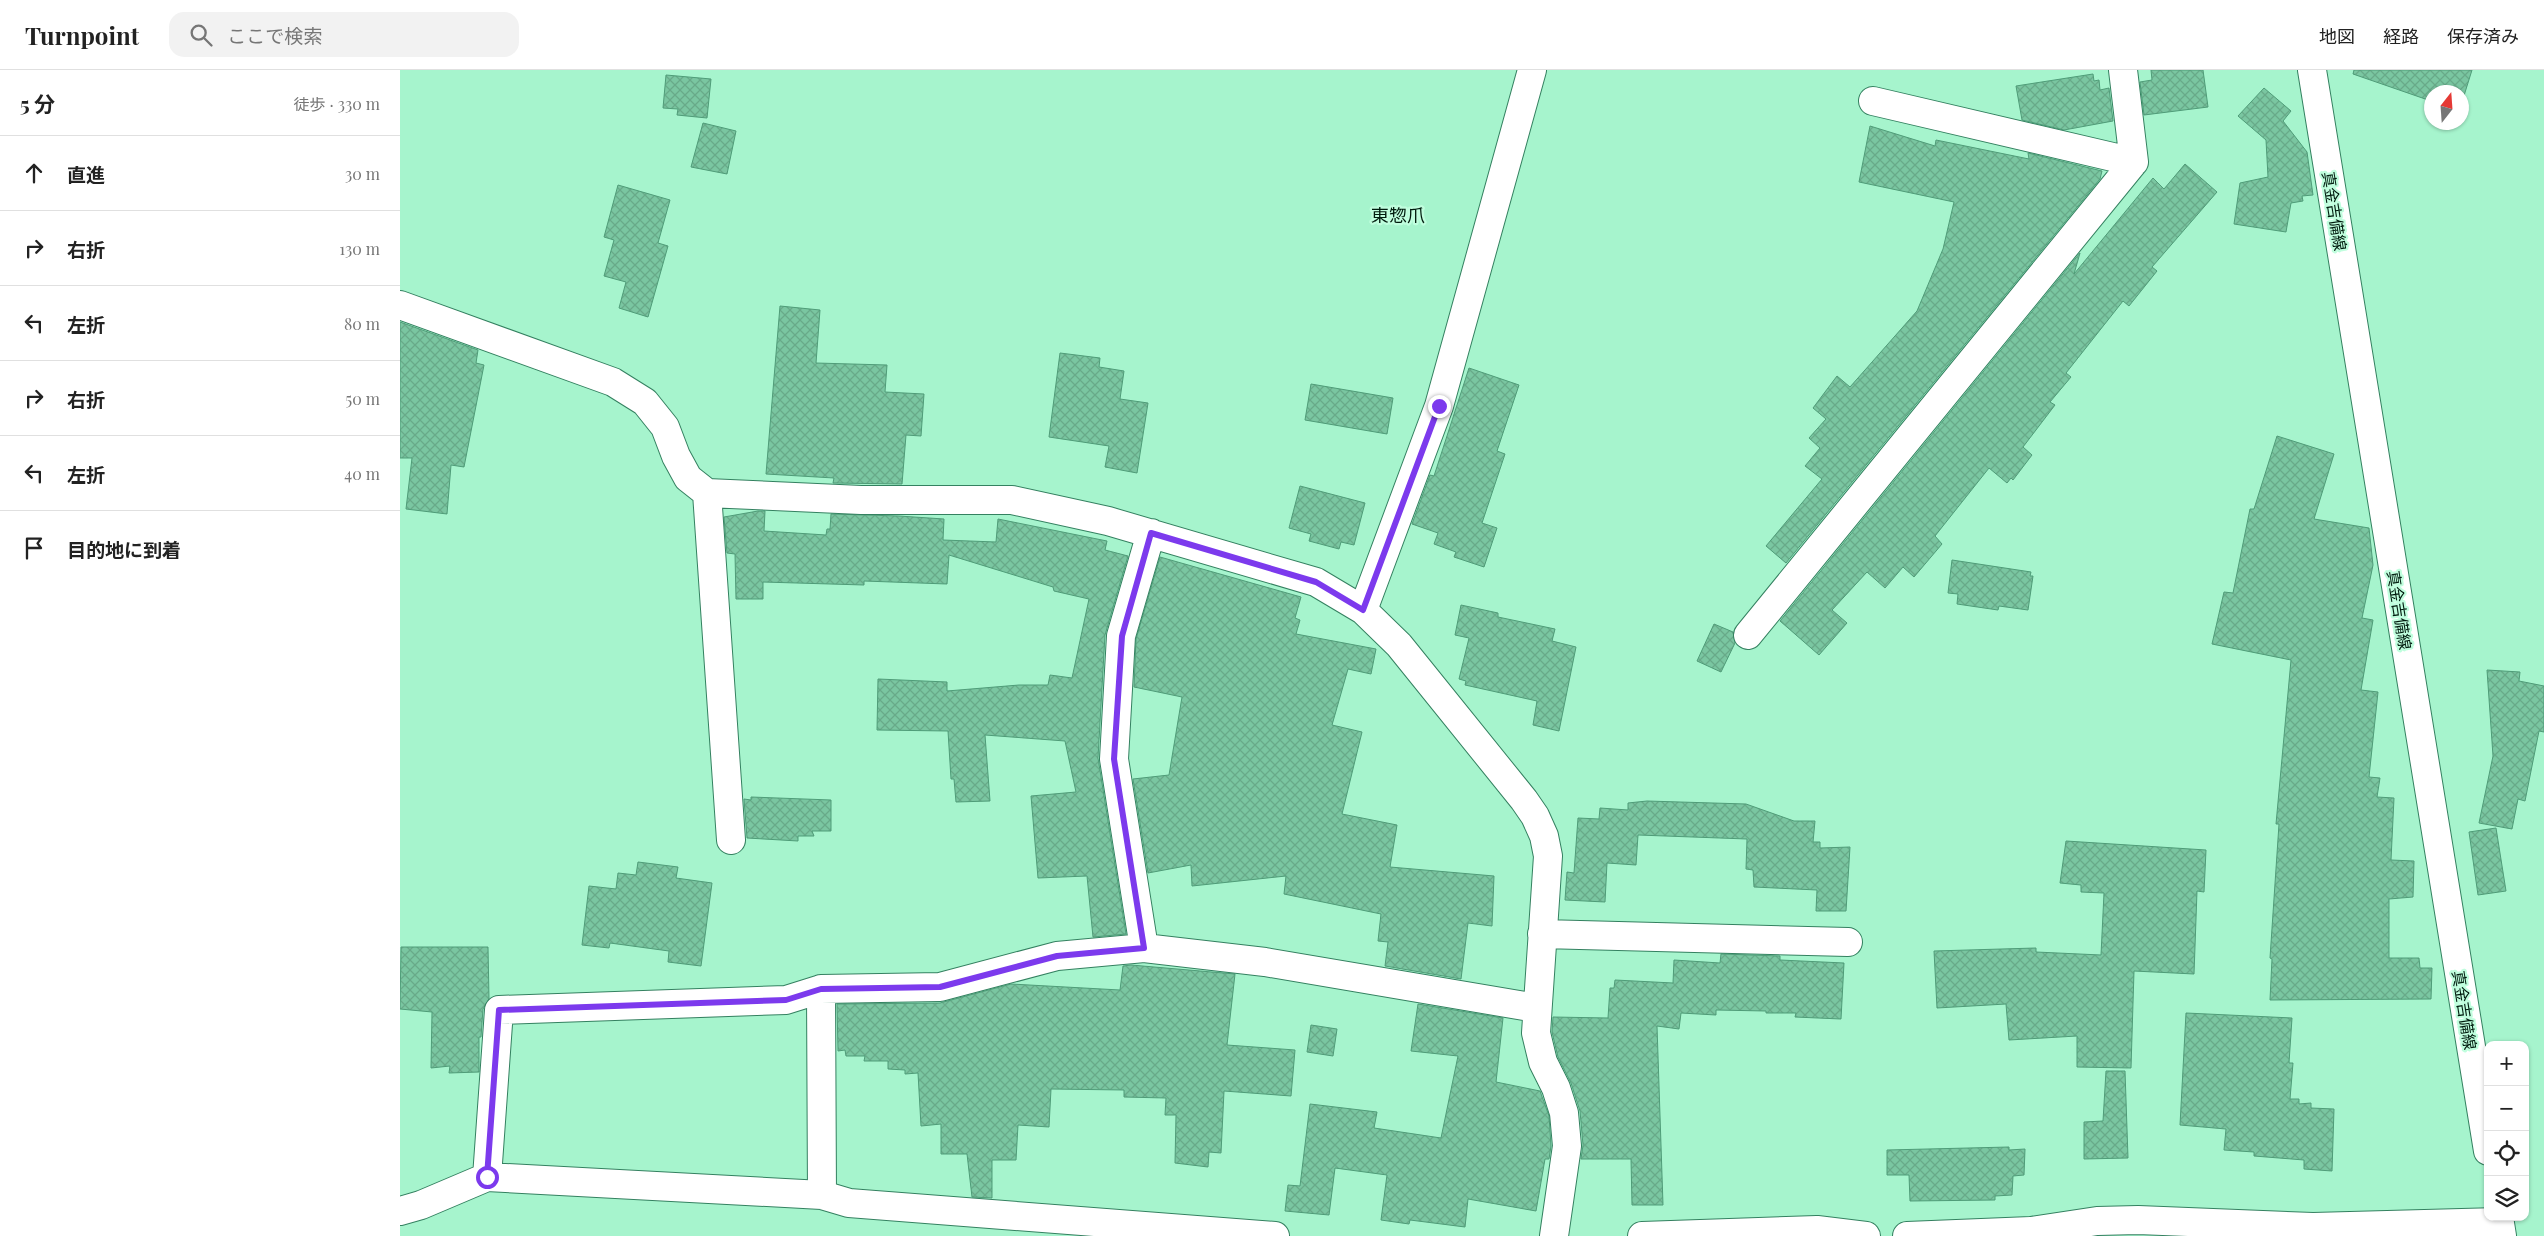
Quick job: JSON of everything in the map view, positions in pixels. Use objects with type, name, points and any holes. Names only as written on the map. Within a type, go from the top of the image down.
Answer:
[{"type":"street","points":[[1363,610],[1439,406],[1532,70]]},
{"type":"street","points":[[1748,635],[2134,162],[2123,70]]},
{"type":"street","name":"真金吉備線","points":[[2312,70],[2485,1131]]},
{"type":"street","points":[[1873,101],[2134,162]]},
{"type":"street","points":[[400,305],[612,382],[637,397],[645,402],[665,427],[676,456],[688,478],[707,494],[861,500],[1012,500],[1061,510],[1151,533],[1316,582],[1363,610],[1383,628],[1429,681],[1508,779],[1535,816],[1544,836],[1548,856],[1536,1008],[1536,1033],[1543,1062],[1556,1088],[1564,1113],[1567,1146],[1554,1236]]},
{"type":"street","points":[[707,494],[731,840]]},
{"type":"street","points":[[1144,948],[1114,759],[1122,636],[1151,533]]},
{"type":"street","points":[[1542,934],[1848,942]]},
{"type":"street","points":[[487,1177],[499,1010],[786,1000],[821,989],[940,987],[1057,956],[1144,948],[1265,962],[1536,1008]]},
{"type":"street","points":[[821,989],[822,1195]]},
{"type":"street","points":[[400,1211],[421,1205],[487,1177],[822,1195],[849,1203],[1275,1236]]},
{"type":"street","points":[[1907,1236],[2032,1231],[2106,1221],[2313,1227],[2500,1225]]},
{"type":"street","points":[[1642,1236],[1817,1230],[1866,1236]]},
{"type":"building","points":[[2151,70],[2203,70],[2208,107],[2144,115],[2140,82],[2152,80]]},
{"type":"building","points":[[2354,70],[2472,70],[2467,85],[2424,85],[2424,99],[2353,74]]},
{"type":"building","points":[[2093,74],[2094,81],[2099,80],[2100,90],[2109,88],[2113,121],[2064,130],[2022,120],[2016,86]]},
{"type":"building","points":[[666,75],[711,79],[707,118],[677,115],[678,109],[663,108]]},
{"type":"building","points":[[2264,88],[2291,111],[2283,121],[2307,152],[2313,195],[2302,196],[2303,201],[2291,203],[2286,232],[2234,224],[2240,183],[2268,177],[2266,140],[2238,116]]},
{"type":"building","points":[[703,123],[736,131],[727,174],[691,167]]},
{"type":"building","points":[[1870,126],[1935,146],[1936,140],[2029,159],[2028,153],[2102,171],[2100,179],[1786,563],[1766,546],[1822,479],[1805,466],[1820,448],[1809,438],[1826,419],[1813,408],[1837,376],[1850,387],[1917,311],[1943,249],[1954,202],[1859,182]]},
{"type":"building","points":[[2185,164],[2217,192],[2152,267],[2157,271],[2129,306],[2123,301],[2066,373],[2071,377],[2050,402],[2055,405],[2023,447],[2032,455],[2013,480],[2011,478],[2007,483],[1989,468],[1935,536],[1942,544],[1914,577],[1903,567],[1885,588],[1867,572],[1832,610],[1847,623],[1819,655],[1780,621],[2080,253],[2074,274],[2153,178],[2164,189]]},
{"type":"building","points":[[618,185],[670,200],[658,243],[668,246],[648,317],[619,308],[626,282],[604,276],[614,240],[604,237]]},
{"type":"building","points":[[780,306],[820,310],[816,363],[887,365],[885,392],[924,394],[921,436],[906,435],[902,484],[833,483],[834,478],[766,474]]},
{"type":"building","points":[[400,322],[478,350],[476,363],[484,365],[464,467],[451,465],[447,514],[406,509],[412,458],[400,458]]},
{"type":"building","points":[[1060,353],[1100,358],[1099,367],[1124,371],[1120,399],[1148,403],[1137,473],[1105,467],[1109,446],[1049,437]]},
{"type":"building","points":[[1469,368],[1519,385],[1497,451],[1505,454],[1482,523],[1497,528],[1484,567],[1454,557],[1456,552],[1434,544],[1438,533],[1412,524],[1430,475],[1434,476]]},
{"type":"building","points":[[1311,384],[1393,398],[1387,434],[1305,420]]},
{"type":"building","points":[[2277,436],[2334,454],[2314,519],[2369,528],[2373,565],[2362,618],[2373,620],[2361,690],[2378,692],[2369,777],[2380,778],[2377,797],[2394,798],[2391,860],[2414,861],[2413,897],[2389,899],[2389,958],[2419,958],[2420,968],[2432,968],[2431,999],[2270,1000],[2272,959],[2270,958],[2279,824],[2276,824],[2291,660],[2212,644],[2224,592],[2233,593],[2250,509],[2254,509]]},
{"type":"building","points":[[1300,486],[1365,503],[1354,545],[1341,542],[1339,549],[1309,541],[1311,534],[1289,528]]},
{"type":"building","points":[[765,511],[764,531],[826,535],[827,529],[830,529],[831,514],[899,516],[944,519],[943,540],[996,542],[998,519],[1107,541],[1105,550],[1128,556],[1105,635],[1098,758],[1126,934],[1093,937],[1087,876],[1038,878],[1031,796],[1076,792],[1065,741],[985,735],[990,801],[956,802],[954,779],[951,779],[948,731],[877,730],[878,679],[947,682],[947,691],[1019,685],[1048,685],[1050,675],[1072,678],[1089,599],[1054,591],[1053,587],[949,555],[947,584],[864,581],[864,585],[763,582],[763,599],[736,599],[735,554],[727,553],[724,517]]},
{"type":"building","points":[[1160,557],[1301,597],[1295,618],[1300,620],[1296,634],[1376,649],[1371,674],[1348,669],[1332,725],[1362,732],[1342,814],[1397,825],[1390,867],[1494,876],[1492,926],[1468,923],[1461,979],[1385,966],[1388,942],[1378,941],[1381,914],[1284,894],[1286,876],[1192,886],[1191,865],[1148,873],[1133,779],[1169,775],[1182,697],[1134,687],[1136,639]]},
{"type":"building","points":[[1952,560],[2031,572],[2030,576],[2033,576],[2028,610],[1999,606],[1998,610],[1957,604],[1958,594],[1948,593]]},
{"type":"building","points":[[1461,605],[1498,613],[1498,617],[1555,629],[1552,641],[1576,647],[1559,731],[1533,725],[1537,701],[1465,685],[1466,681],[1459,679],[1469,638],[1455,635]]},
{"type":"building","points":[[1714,624],[1733,632],[1735,643],[1721,672],[1697,661]]},
{"type":"building","points":[[2487,670],[2520,672],[2519,681],[2544,686],[2544,732],[2539,731],[2525,801],[2518,799],[2512,829],[2479,823],[2493,756]]},
{"type":"building","points":[[751,797],[831,800],[831,831],[812,831],[814,836],[798,836],[798,841],[747,838],[744,799],[751,800]]},
{"type":"building","points":[[1647,801],[1746,804],[1794,821],[1815,821],[1813,842],[1820,842],[1820,848],[1850,847],[1846,911],[1816,911],[1817,890],[1754,887],[1753,870],[1746,869],[1747,839],[1638,835],[1636,865],[1607,863],[1605,902],[1565,900],[1567,872],[1574,873],[1578,818],[1599,819],[1600,808],[1628,810],[1628,803]]},
{"type":"building","points":[[2496,828],[2506,891],[2478,895],[2469,832]]},
{"type":"building","points":[[2066,841],[2206,850],[2204,892],[2197,891],[2194,974],[2134,971],[2131,1068],[2077,1067],[2077,1036],[2009,1040],[2006,1004],[1937,1008],[1934,951],[2036,948],[2036,952],[2101,955],[2104,893],[2081,892],[2081,885],[2060,883]]},
{"type":"building","points":[[638,862],[678,867],[676,878],[712,883],[701,966],[668,962],[669,951],[610,943],[609,948],[582,945],[589,886],[616,889],[618,873],[636,875]]},
{"type":"building","points":[[401,947],[488,947],[489,999],[483,1009],[481,1037],[479,1037],[479,1072],[449,1073],[450,1066],[431,1068],[432,1012],[400,1009]]},
{"type":"building","points":[[1721,954],[1780,956],[1780,960],[1844,963],[1841,1019],[1795,1017],[1796,1013],[1716,1010],[1716,1015],[1681,1013],[1679,1029],[1657,1026],[1663,1205],[1632,1205],[1631,1159],[1581,1159],[1583,1145],[1580,1111],[1571,1083],[1558,1057],[1552,1032],[1553,1017],[1608,1018],[1610,988],[1614,988],[1615,980],[1673,983],[1674,960],[1720,963]]},
{"type":"building","points":[[1131,965],[1235,974],[1227,1045],[1295,1050],[1291,1096],[1224,1091],[1221,1153],[1209,1152],[1208,1167],[1175,1163],[1176,1115],[1165,1115],[1166,1098],[1124,1097],[1124,1090],[1051,1089],[1049,1127],[1018,1125],[1016,1160],[992,1160],[992,1198],[972,1197],[967,1154],[941,1154],[941,1124],[921,1126],[918,1073],[905,1074],[905,1070],[888,1069],[888,1061],[864,1061],[865,1056],[846,1056],[845,1050],[838,1051],[837,1004],[940,1003],[1011,984],[1120,990],[1123,966]]},
{"type":"building","points":[[1418,1004],[1503,1018],[1496,1082],[1540,1091],[1549,1116],[1551,1146],[1549,1159],[1545,1159],[1536,1211],[1468,1199],[1465,1227],[1410,1220],[1409,1224],[1381,1220],[1387,1175],[1335,1168],[1329,1215],[1285,1211],[1288,1185],[1300,1186],[1310,1104],[1377,1112],[1374,1128],[1441,1138],[1458,1056],[1411,1051]]},
{"type":"building","points":[[2186,1013],[2292,1018],[2289,1063],[2293,1063],[2290,1099],[2299,1099],[2299,1104],[2311,1103],[2311,1108],[2334,1109],[2332,1171],[2304,1169],[2304,1160],[2254,1156],[2254,1152],[2224,1150],[2226,1129],[2180,1125]]},
{"type":"building","points":[[1311,1025],[1337,1029],[1333,1056],[1307,1052]]},
{"type":"building","points":[[2106,1071],[2125,1071],[2128,1158],[2084,1159],[2084,1122],[2103,1121]]},
{"type":"building","points":[[2009,1147],[2009,1150],[2025,1149],[2024,1175],[2013,1176],[2012,1195],[1995,1196],[1995,1200],[1910,1201],[1909,1175],[1887,1175],[1887,1150]]},
{"type":"district","name":"東惣爪","points":[[1398,215]]},
{"type":"route","points":[[487,1177],[499,1010],[786,1000],[821,989],[940,987],[1057,956],[1144,948],[1114,759],[1122,636],[1151,533],[1316,582],[1342,595],[1363,610],[1439,406]]}]
